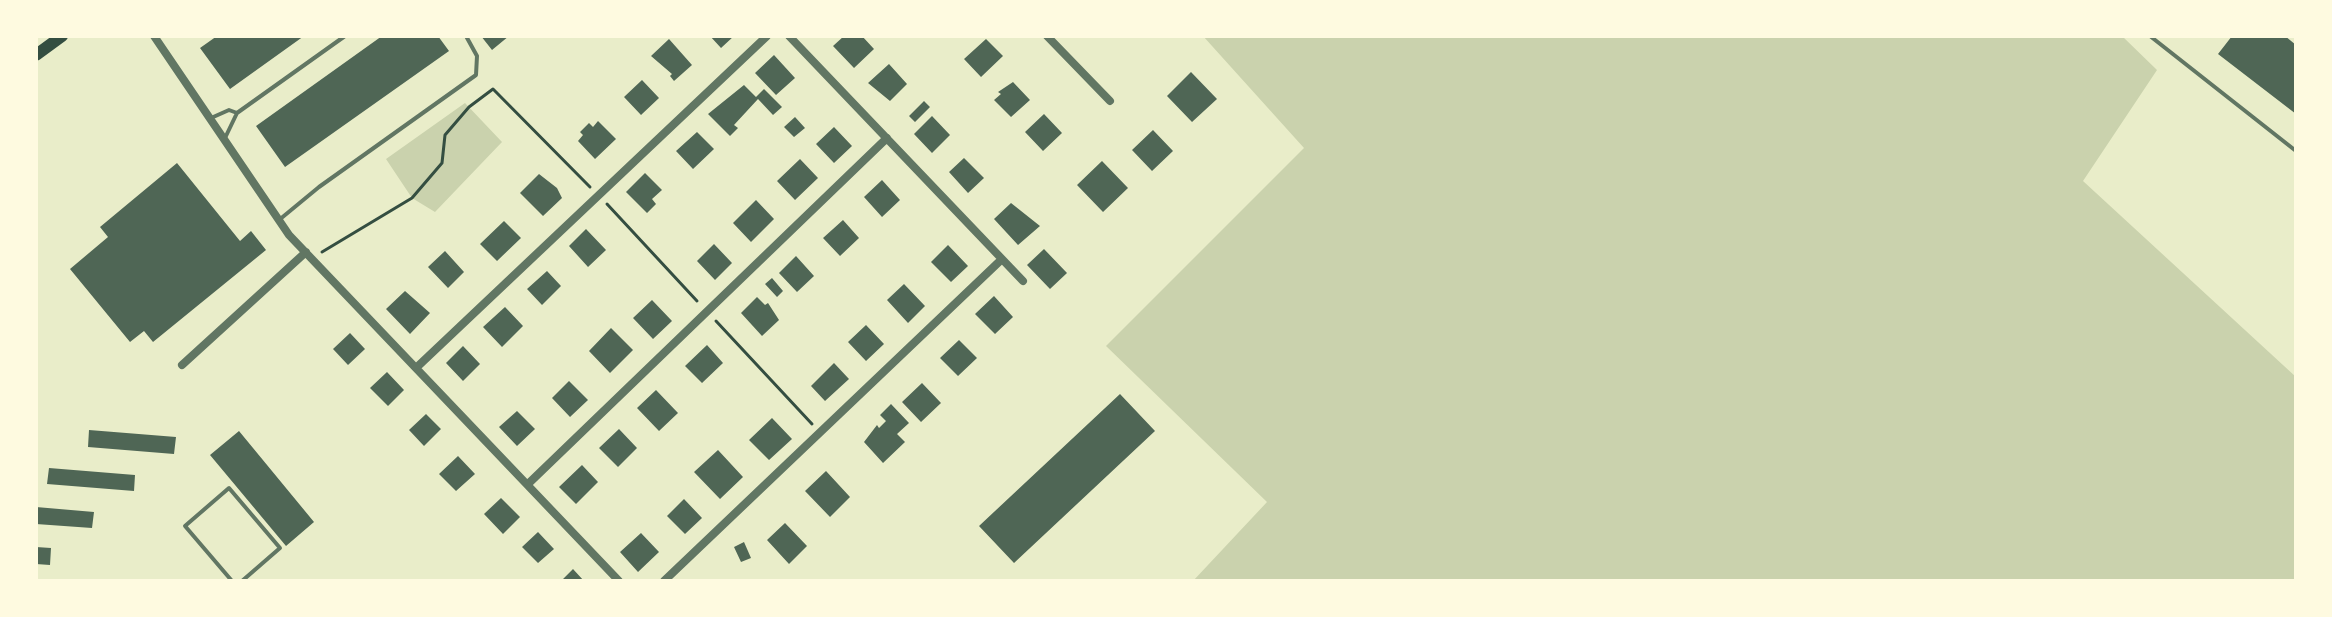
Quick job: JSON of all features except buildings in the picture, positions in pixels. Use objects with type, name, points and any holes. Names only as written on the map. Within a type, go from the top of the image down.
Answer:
[{"type":"main road","points":[[36,55],[62,36]]},
{"type":"street","points":[[154,36],[279,220],[309,256],[619,581]]},
{"type":"street","points":[[416,368],[767,36]]},
{"type":"street","points":[[789,36],[1023,281]]},
{"type":"street","points":[[1047,36],[1110,101]]},
{"type":"street","points":[[528,484],[887,138]]},
{"type":"street","points":[[182,365],[309,256]]},
{"type":"street","points":[[664,581],[1002,259]]},
{"type":"lane","points":[[225,138],[237,113],[345,36]]},
{"type":"lane","points":[[279,220],[319,187],[476,75],[477,56],[466,36]]},
{"type":"lane","points":[[2150,36],[2296,151]]},
{"type":"lane","points":[[211,118],[229,110],[237,113]]},
{"type":"lane","points":[[232,581],[185,526],[229,488],[280,548],[242,581]]},
{"type":"path","points":[[309,256],[412,198],[442,163],[445,135],[469,107],[493,89],[599,196]]},
{"type":"green space","points":[[1203,36],[2122,36],[2157,70],[2083,181],[2296,377],[2296,581],[1193,581],[1267,502],[1106,346],[1304,148]]},
{"type":"green space","points":[[465,103],[502,142],[435,212],[412,198],[386,159]]}]
